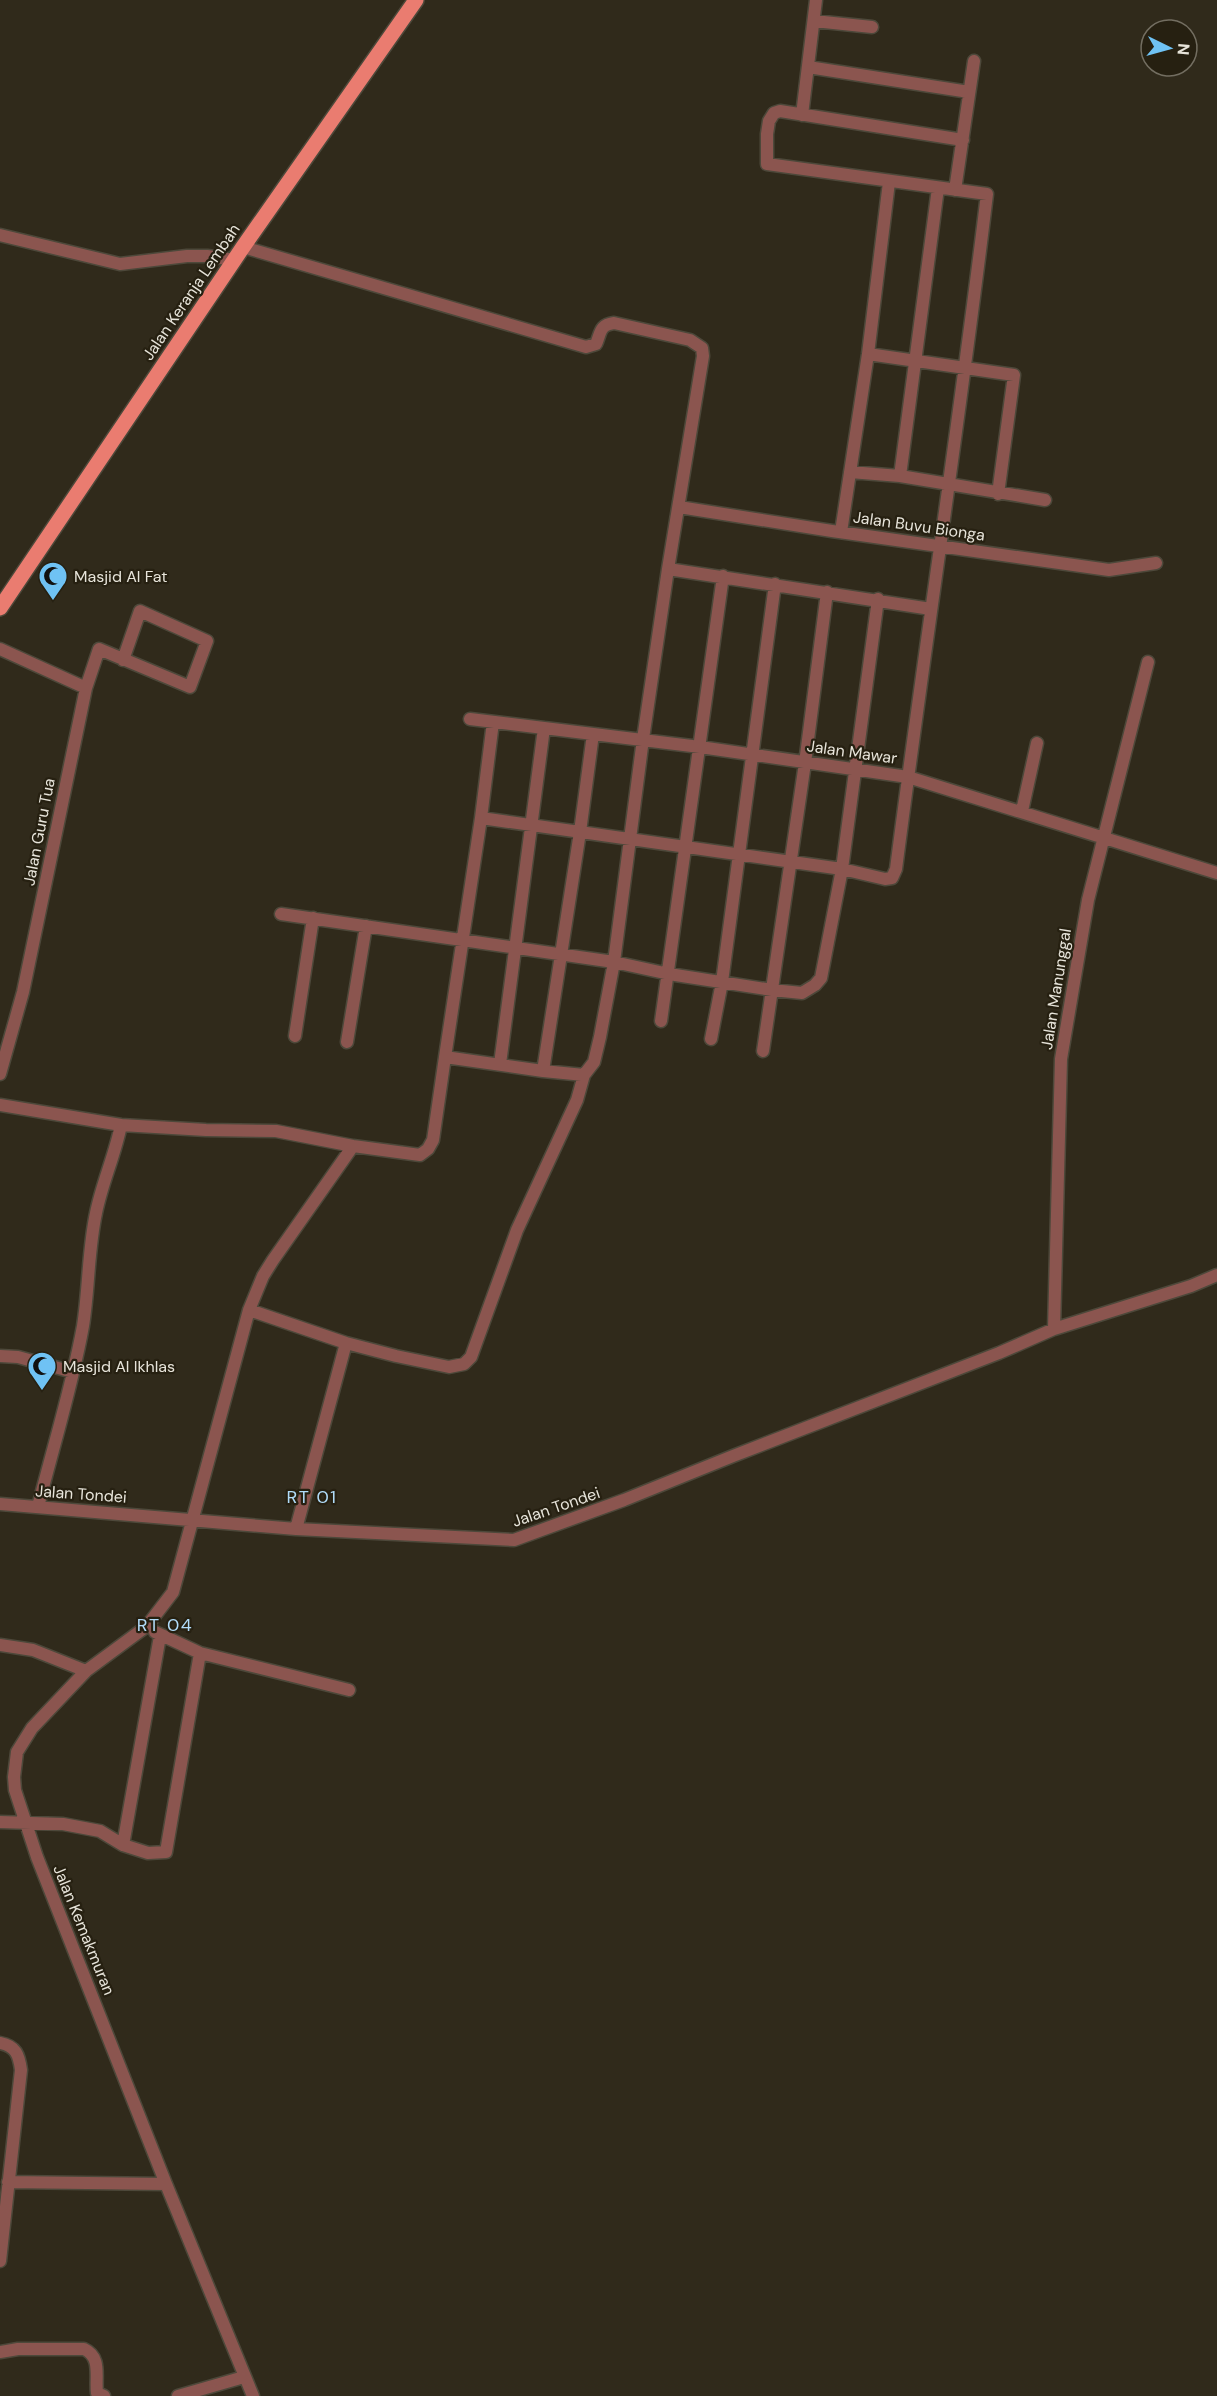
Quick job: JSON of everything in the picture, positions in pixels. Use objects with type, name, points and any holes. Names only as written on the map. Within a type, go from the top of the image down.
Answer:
[{"type":"main road","name":"Jalan Keranja Lembah","points":[[0,608],[239,253],[416,0]]},
{"type":"street","points":[[802,115],[816,0]]},
{"type":"street","points":[[814,21],[872,27]]},
{"type":"street","points":[[955,190],[974,61]]},
{"type":"street","points":[[808,67],[969,92]]},
{"type":"street","points":[[481,818],[842,869],[885,879],[892,878],[896,869],[939,545],[966,368],[987,194],[767,164],[767,134],[771,117],[780,111],[963,140]]},
{"type":"street","points":[[841,532],[868,354],[889,182]]},
{"type":"street","points":[[900,476],[938,188]]},
{"type":"street","points":[[0,235],[120,264],[239,253],[586,347],[596,344],[601,328],[605,324],[614,323],[696,343],[702,348],[704,356],[668,569],[614,962],[597,1051],[594,1062],[584,1075],[577,1100],[517,1230],[471,1357],[464,1364],[449,1367],[396,1356],[346,1343],[249,1310]]},
{"type":"street","points":[[868,354],[1014,375],[998,494]]},
{"type":"street","points":[[850,472],[900,476],[1045,500]]},
{"type":"street","name":"Jalan Buvu Bionga","points":[[679,507],[1108,570],[1156,563]]},
{"type":"street","points":[[668,569],[878,599],[931,609]]},
{"type":"street","points":[[661,1021],[723,576]]},
{"type":"street","points":[[711,1039],[722,982],[775,584]]},
{"type":"street","points":[[763,1051],[805,763],[827,592]]},
{"type":"street","points":[[281,914],[614,962],[669,974],[802,993],[821,978],[842,869],[878,599]]},
{"type":"street","points":[[140,611],[207,640],[190,687],[123,660],[140,611]]},
{"type":"street","points":[[0,649],[54,675],[86,687]]},
{"type":"street","name":"Jalan Guru Tua","points":[[0,1074],[23,992],[86,687],[99,649],[123,660]]},
{"type":"street","name":"Jalan Manunggal","points":[[1054,1329],[1061,1059],[1088,900],[1148,662]]},
{"type":"street","name":"Jalan Mawar","points":[[470,719],[643,739],[908,777],[1105,836],[1217,873]]},
{"type":"street","points":[[0,1105],[121,1125],[276,1131],[353,1146],[420,1155],[429,1149],[435,1128],[493,722]]},
{"type":"street","points":[[500,1064],[544,728]]},
{"type":"street","points":[[543,1071],[593,734]]},
{"type":"street","points":[[1022,811],[1037,743]]},
{"type":"street","points":[[295,1036],[313,918]]},
{"type":"street","points":[[347,1042],[366,926]]},
{"type":"street","points":[[445,1057],[584,1075]]},
{"type":"street","points":[[38,1507],[73,1372],[83,1323],[92,1235],[99,1200],[115,1153],[121,1125]]},
{"type":"street","name":"Jalan Kemakmuran","points":[[253,2396],[166,2184],[38,1857],[15,1790],[14,1778],[17,1752],[32,1728],[86,1671],[147,1626],[173,1592],[249,1310],[263,1276],[273,1260],[353,1146]]},
{"type":"street","name":"Jalan Tondei","points":[[0,1504],[296,1529],[514,1540],[624,1500],[999,1353],[1054,1329],[1191,1286],[1217,1275]]},
{"type":"street","points":[[296,1529],[346,1343]]},
{"type":"street","points":[[0,1356],[18,1358],[73,1372]]},
{"type":"street","points":[[147,1626],[160,1636],[200,1653],[349,1690]]},
{"type":"street","points":[[123,1845],[160,1636]]},
{"type":"street","points":[[0,1645],[33,1650],[86,1671]]},
{"type":"street","points":[[0,1821],[63,1824],[100,1831],[123,1845],[148,1853],[166,1852],[200,1653]]},
{"type":"street","points":[[0,2043],[12,2046],[17,2051],[21,2070],[0,2261]]},
{"type":"street","points":[[8,2182],[166,2184]]},
{"type":"street","points":[[0,2352],[18,2349],[84,2349],[91,2352],[95,2358],[99,2395]]},
{"type":"street","points":[[178,2396],[244,2377]]},
{"type":"place","name":"Masjid Al Fat","points":[[53,602]]},
{"type":"place","name":"Masjid Al Ikhlas","points":[[42,1392]]},
{"type":"district","name":"RT 01","points":[[312,1497]]},
{"type":"district","name":"RT 04","points":[[165,1625]]}]
